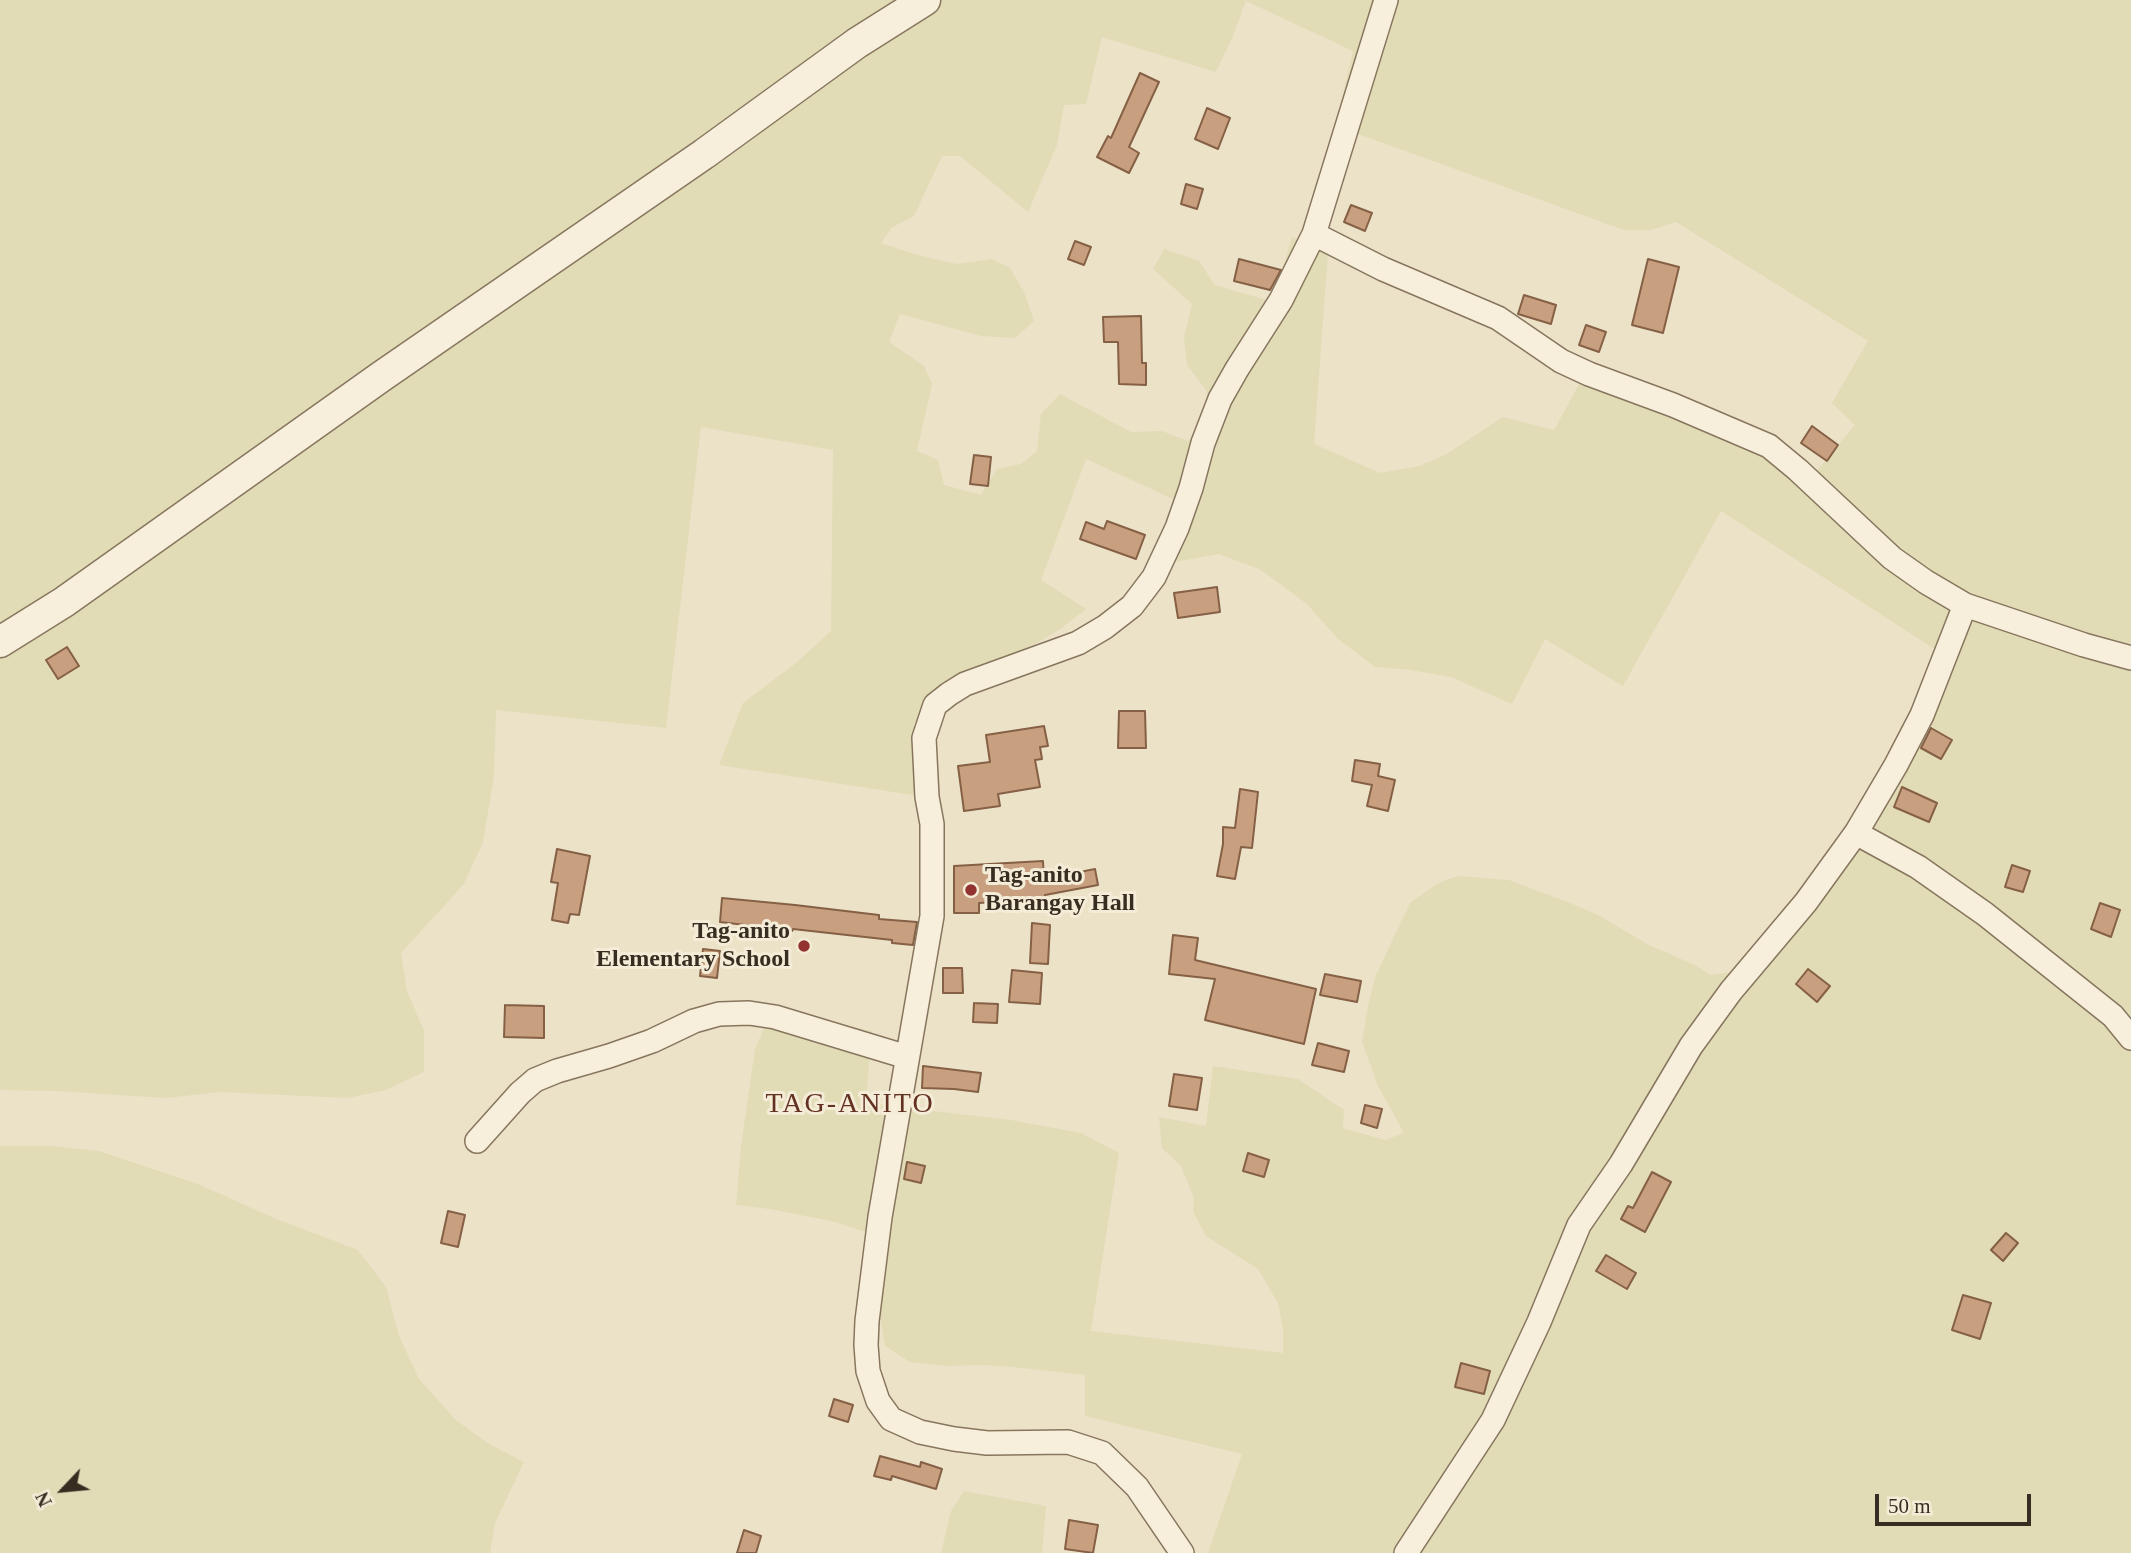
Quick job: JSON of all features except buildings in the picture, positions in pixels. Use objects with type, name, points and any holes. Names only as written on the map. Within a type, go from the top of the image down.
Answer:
[{"type":"street","points":[[0,642],[64,602],[382,376],[704,154],[857,43],[925,0]]},
{"type":"street","points":[[1182,1553],[1137,1487],[1102,1453],[1068,1442],[987,1443],[920,1432],[891,1419],[878,1401],[868,1371],[867,1321],[880,1217],[932,916],[932,824],[927,797],[923,738],[935,705],[965,684],[1078,643],[1132,606],[1153,577],[1177,528],[1203,443],[1220,399],[1281,300],[1314,234],[1386,0]]},
{"type":"street","points":[[1314,234],[1383,269],[1498,318],[1561,361],[1769,446],[1892,558],[1965,605],[2131,658]]},
{"type":"street","points":[[1406,1553],[1493,1420],[1539,1322],[1579,1225],[1621,1164],[1691,1046],[1731,991],[1806,902],[1856,834],[1922,715],[1965,605]]},
{"type":"street","points":[[1856,834],[1918,867],[1985,914],[2113,1016],[2131,1038]]},
{"type":"street","points":[[477,1141],[535,1080],[557,1070],[652,1041],[694,1021],[719,1014],[749,1013],[775,1017],[907,1057]]},
{"type":"shaded area","points":[[0,0],[2131,0],[2131,1553],[1208,1553],[1242,1454],[1085,1416],[1085,1375],[1013,1367],[947,1366],[910,1362],[885,1346],[880,1316],[882,1237],[831,1221],[736,1205],[741,1146],[755,1049],[772,1010],[872,1031],[866,1101],[1011,1120],[1081,1133],[1119,1153],[1091,1331],[1283,1353],[1283,1329],[1278,1303],[1258,1269],[1206,1236],[1193,1211],[1194,1198],[1181,1166],[1162,1148],[1159,1117],[1206,1126],[1213,1066],[1298,1079],[1344,1110],[1343,1128],[1385,1140],[1404,1133],[1378,1086],[1362,1042],[1368,1006],[1376,975],[1410,903],[1437,884],[1457,876],[1509,880],[1570,903],[1598,915],[1649,945],[1697,966],[1710,975],[1739,971],[1837,845],[1911,716],[1939,652],[1721,511],[1623,686],[1545,639],[1512,704],[1451,677],[1375,667],[1337,638],[1307,604],[1261,570],[1219,554],[1158,565],[1182,503],[1086,459],[1041,580],[1086,609],[1024,651],[942,689],[914,723],[919,796],[719,765],[743,703],[796,663],[831,631],[833,450],[701,427],[666,728],[496,710],[494,776],[483,842],[464,884],[401,953],[407,991],[424,1031],[424,1072],[386,1090],[348,1098],[220,1092],[166,1098],[0,1090]],"holes":[[[1246,1],[1353,51],[1336,126],[1624,230],[1651,230],[1676,222],[1868,341],[1832,403],[1855,425],[1812,477],[1584,375],[1554,430],[1503,417],[1445,455],[1419,466],[1380,473],[1314,444],[1328,252],[1292,237],[1273,302],[1215,285],[1199,261],[1164,249],[1153,269],[1192,304],[1184,337],[1187,365],[1206,390],[1211,424],[1188,441],[1162,431],[1131,432],[1060,394],[1041,414],[1037,451],[1021,464],[997,469],[981,495],[944,485],[938,460],[917,451],[932,384],[924,366],[889,342],[900,314],[981,336],[1015,338],[1034,321],[1025,294],[1010,268],[992,259],[957,264],[881,243],[891,228],[914,216],[942,156],[960,156],[1028,212],[1057,145],[1064,105],[1086,104],[1102,37],[1216,72]]]},
{"type":"shaded area","points":[[0,1146],[51,1146],[99,1151],[198,1184],[274,1218],[358,1250],[386,1287],[399,1336],[419,1379],[456,1420],[489,1444],[524,1462],[495,1523],[490,1553],[0,1553]]},
{"type":"shaded area","points":[[964,1491],[1046,1506],[1042,1553],[941,1553],[951,1511]]},
{"type":"place","name":"Tag-anito Barangay Hall","points":[[971,890]]},
{"type":"place","name":"Tag-anito Elementary School","points":[[804,946]]},
{"type":"district","name":"TAG-ANITO","points":[[850,1105]]}]
